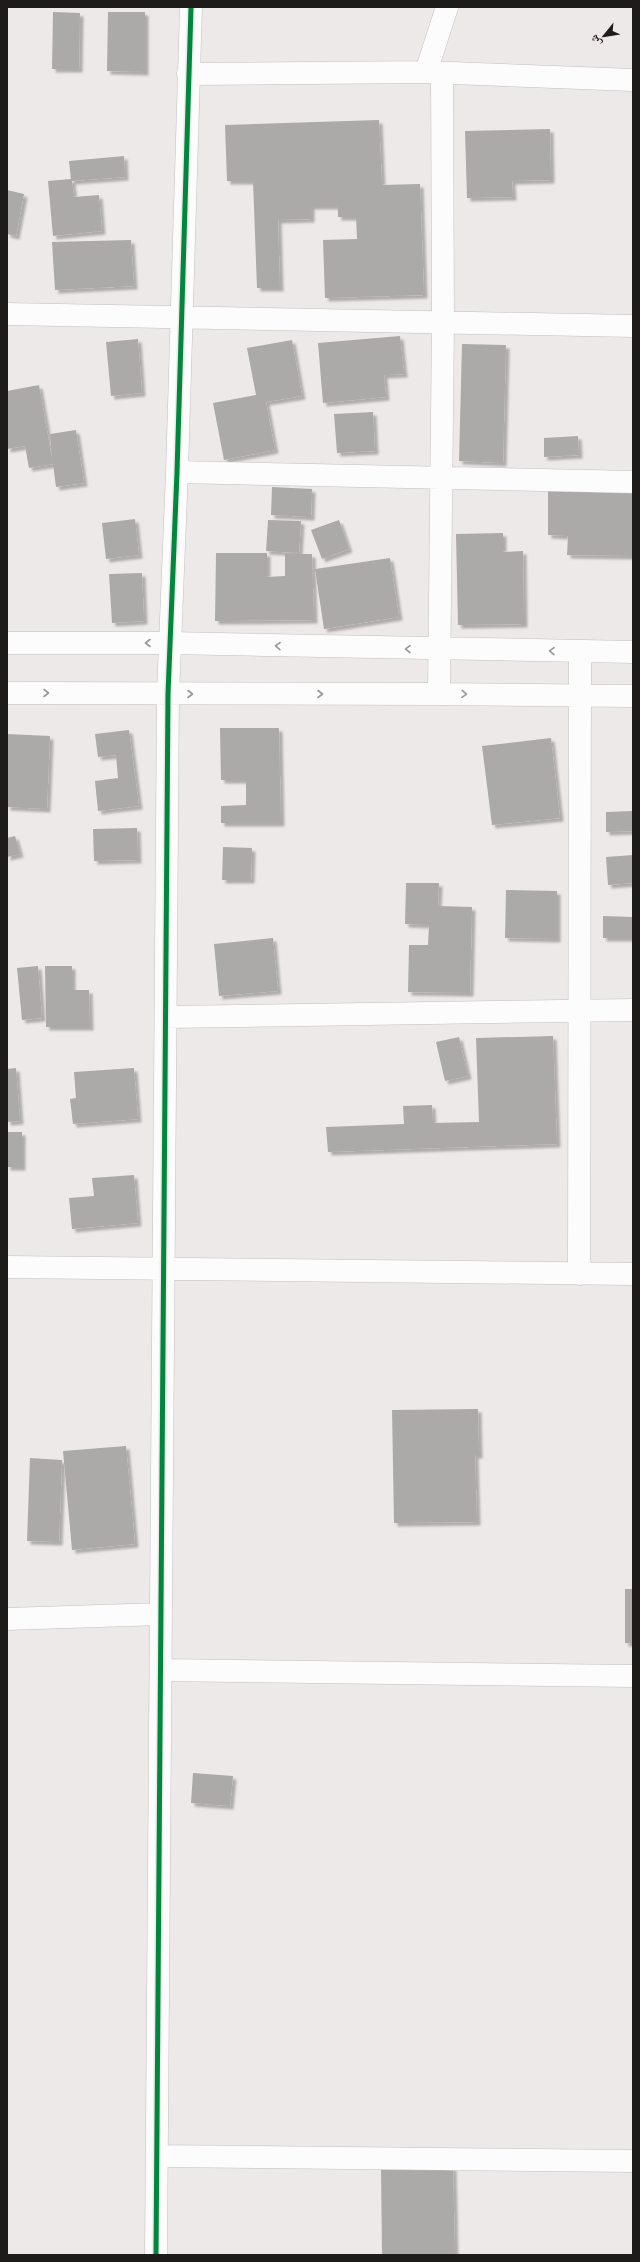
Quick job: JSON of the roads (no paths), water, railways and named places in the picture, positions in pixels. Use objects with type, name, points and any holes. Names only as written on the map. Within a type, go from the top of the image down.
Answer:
[{"type":"street","points":[[156,2255],[168,694],[177,472],[180,317],[191,7]]},
{"type":"street","points":[[439,694],[438,649],[442,478],[443,322],[434,72],[447,7]]},
{"type":"street","points":[[188,74],[434,72],[633,80]]},
{"type":"street","points":[[7,314],[633,326]]},
{"type":"street","points":[[177,472],[633,482]]},
{"type":"street","points":[[7,643],[170,643],[633,652]]},
{"type":"street","points":[[579,1274],[578,1011],[580,652]]},
{"type":"street","points":[[7,693],[633,696]]},
{"type":"street","points":[[166,1017],[633,1010]]},
{"type":"street","points":[[7,1267],[633,1274]]},
{"type":"street","points":[[7,1619],[161,1614]]},
{"type":"street","points":[[161,1670],[633,1676]]},
{"type":"street","points":[[157,2156],[633,2161]]}]
